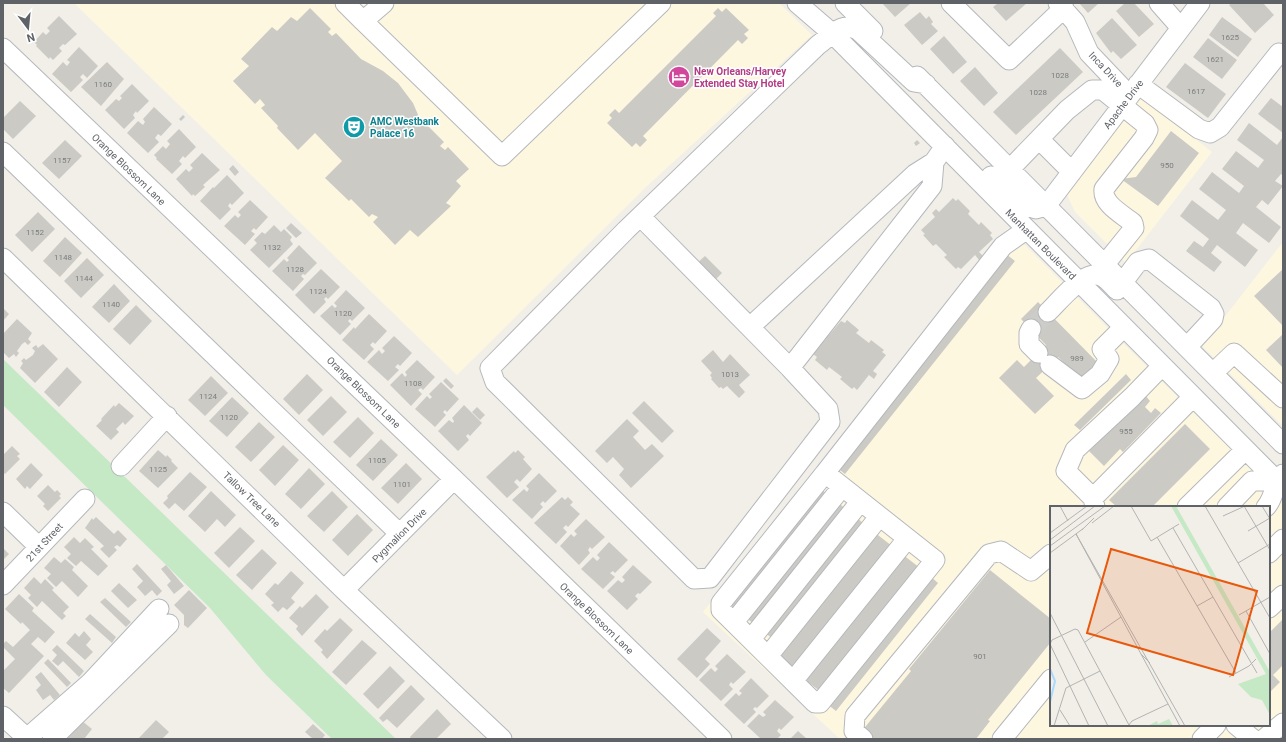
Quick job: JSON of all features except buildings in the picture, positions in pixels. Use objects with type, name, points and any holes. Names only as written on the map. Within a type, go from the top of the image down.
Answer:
[{"type":"street","points":[[345,3],[502,156],[660,3]]},
{"type":"street","points":[[363,21],[384,3]]},
{"type":"street","name":"Manhattan Boulevard","points":[[797,3],[833,34],[1245,450],[1281,480]]},
{"type":"street","points":[[845,3],[1283,444]]},
{"type":"street","points":[[951,3],[1009,60],[1061,6]]},
{"type":"street","points":[[1159,3],[1181,28]]},
{"type":"street","name":"Apache Drive","points":[[1046,206],[1200,3]]},
{"type":"street","name":"Inca Drive","points":[[1061,6],[1075,22],[1089,53],[1130,94]]},
{"type":"street","points":[[641,217],[790,368],[828,409],[830,422],[710,578],[694,579],[495,382],[490,368],[641,217],[818,45],[841,27],[850,26],[862,34],[914,82],[926,84]]},
{"type":"street","name":"Orange Blossom Lane","points":[[3,48],[454,479],[722,739]]},
{"type":"street","points":[[1010,169],[1067,110],[1092,90],[1130,94],[1199,129],[1210,133],[1220,127],[1279,53]]},
{"type":"street","points":[[1104,264],[1134,228],[1133,223],[1106,202],[1103,196],[1104,189],[1144,138],[1148,130],[1130,94]]},
{"type":"street","points":[[1039,139],[1072,172]]},
{"type":"street","points":[[750,327],[915,174],[934,162],[948,149],[967,154],[1023,205],[1036,210],[1046,206]]},
{"type":"street","points":[[3,152],[400,534]]},
{"type":"street","points":[[790,368],[932,186],[934,162]]},
{"type":"street","points":[[888,200],[907,218]]},
{"type":"street","points":[[825,473],[935,560],[820,703],[815,703],[721,610],[721,603],[825,473],[1002,246],[1027,229]]},
{"type":"street","name":"Tallow Tree Lane","points":[[3,258],[344,590],[502,739]]},
{"type":"street","points":[[1123,282],[1138,262],[1149,259],[1211,308],[1214,314],[1213,319],[1182,342]]},
{"type":"street","points":[[1048,312],[1078,281],[1092,276],[1103,277],[1154,326],[1166,335],[1182,342]]},
{"type":"street","points":[[1031,329],[1029,333],[1029,344],[1044,359],[1082,389],[1100,374],[1109,359],[1102,349],[1124,328]]},
{"type":"street","points":[[1213,373],[1234,353],[1283,398]]},
{"type":"street","points":[[1162,366],[1132,397],[1074,450],[1066,470],[1094,503],[1193,397]]},
{"type":"street","points":[[121,466],[167,416]]},
{"type":"street","points":[[1188,506],[1245,450]]},
{"type":"street","name":"Pygmalion Drive","points":[[344,590],[454,479]]},
{"type":"street","points":[[1228,506],[1252,481],[1281,480],[1272,500],[1267,506]]},
{"type":"street","points":[[734,622],[842,487]]},
{"type":"street","name":"21st Street","points":[[3,585],[85,499]]},
{"type":"street","points":[[751,640],[860,502]]},
{"type":"street","points":[[3,512],[39,547]]},
{"type":"street","points":[[768,656],[879,517]]},
{"type":"street","points":[[793,681],[907,539]]},
{"type":"street","points":[[1270,552],[1283,540]]},
{"type":"street","points":[[863,739],[854,731],[855,716],[989,554],[1001,551],[1031,571],[1050,555]]},
{"type":"street","points":[[1270,607],[1283,595]]},
{"type":"street","points":[[3,716],[27,738],[164,616],[52,739]]},
{"type":"street","points":[[1002,739],[1050,680]]},
{"type":"street","points":[[1264,739],[1283,723]]},
{"type":"street","points":[[1202,739],[1215,726]]},
{"type":"street","points":[[1237,726],[1253,739]]},
{"type":"shaded area","points":[[74,3],[779,3],[812,35],[647,186],[457,375]]},
{"type":"shaded area","points":[[1141,96],[1212,152],[1126,263],[1075,212],[1067,195]]},
{"type":"shaded area","points":[[1008,228],[1283,501],[1283,739],[840,739],[703,612]]},
{"type":"shaded area","points":[[1283,242],[1283,426],[1202,346]]},
{"type":"green space","points":[[3,359],[396,739],[332,739],[266,675],[210,608],[3,405]]},
{"type":"tunnel","points":[[1031,329],[1048,312]]},
{"type":"place","name":"New Orleans/Harvey Extended Stay Hotel","points":[[679,77]]},
{"type":"place","name":"AMC Westbank Palace 16","points":[[354,127]]}]
